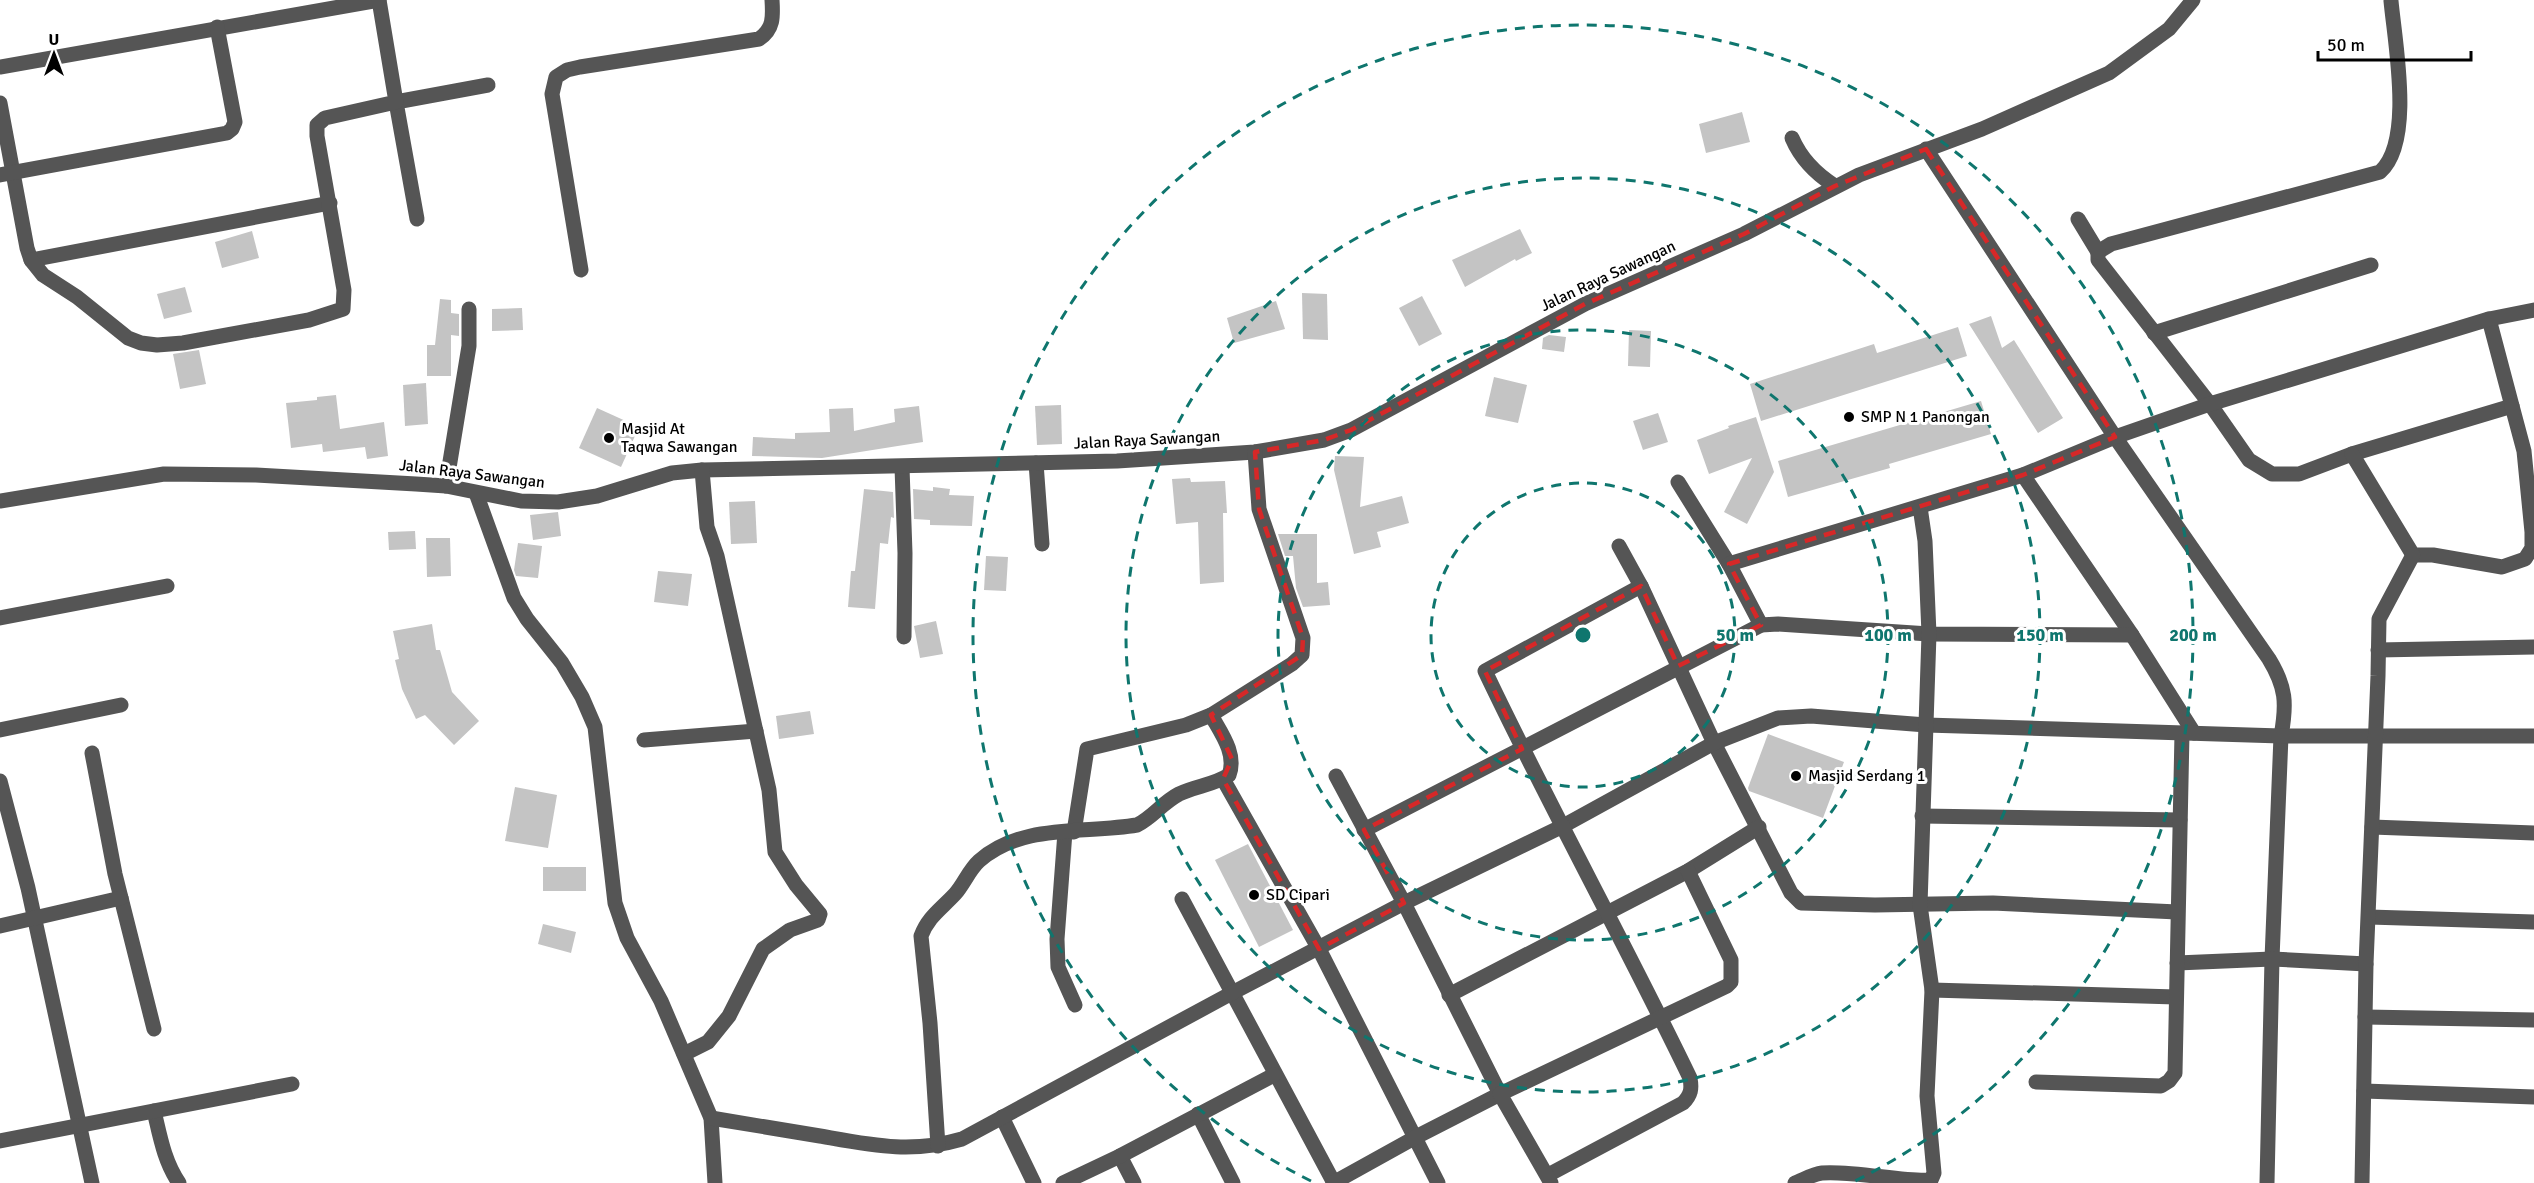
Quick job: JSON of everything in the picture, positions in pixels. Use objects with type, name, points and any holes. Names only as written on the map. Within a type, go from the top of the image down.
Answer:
[{"type":"street","points":[[0,67],[379,0],[417,219]]},
{"type":"street","points":[[581,270],[552,94],[556,77],[580,66],[759,39],[771,27],[772,0]]},
{"type":"street","name":"Jalan Raya Sawangan","points":[[0,501],[164,474],[256,475],[446,486],[521,501],[558,502],[597,496],[672,473],[702,470],[1117,461],[1255,452],[1324,440],[1351,430],[1584,304],[1744,234],[1835,186],[1982,129],[2109,73],[2169,29],[2193,0]]},
{"type":"street","points":[[2098,252],[2110,244],[2380,172],[2387,166],[2396,147],[2401,118],[2391,1]]},
{"type":"street","points":[[6,173],[227,133],[235,122],[217,27]]},
{"type":"street","points":[[0,103],[6,173],[31,260],[43,274],[77,297],[128,338],[141,343],[167,345],[309,320],[343,309],[345,305],[330,203],[316,136],[317,125],[325,118],[488,85]]},
{"type":"street","points":[[1792,138],[1798,153],[1813,169],[1835,186]]},
{"type":"street","points":[[1926,149],[2115,437],[2275,669],[2283,687],[2286,708],[2281,735],[2272,959],[2267,1183]]},
{"type":"street","points":[[31,260],[330,203]]},
{"type":"street","points":[[2079,219],[2098,252],[2098,260],[2105,270],[2210,404],[2249,460],[2272,474],[2299,474],[2352,454],[2512,406]]},
{"type":"street","points":[[2154,333],[2371,265]]},
{"type":"street","points":[[446,486],[469,346],[469,309]]},
{"type":"street","points":[[1729,564],[2024,475],[2115,437],[2210,404],[2489,319],[2534,310]]},
{"type":"street","points":[[2413,555],[2433,555],[2502,567],[2525,559],[2532,548],[2524,451],[2489,319]]},
{"type":"street","points":[[1075,1005],[1059,966],[1057,939],[1070,832],[1087,749],[1186,725],[1211,715],[1292,664],[1302,655],[1303,638],[1258,509],[1255,452]]},
{"type":"street","points":[[2352,454],[2413,555]]},
{"type":"street","points":[[1036,463],[1042,544]]},
{"type":"street","points":[[902,467],[905,553],[904,637]]},
{"type":"street","points":[[684,1054],[708,1042],[729,1016],[763,949],[790,930],[820,918],[819,909],[796,885],[775,852],[769,790],[717,556],[707,527],[702,470]]},
{"type":"street","points":[[2024,475],[2132,635],[2188,733],[2180,820],[2175,1073],[2169,1082],[2161,1086],[2036,1082]]},
{"type":"street","points":[[1678,482],[1729,564],[1761,625]]},
{"type":"street","points":[[476,493],[514,598],[562,663],[582,697],[595,727],[615,903],[627,938],[661,1001],[711,1118],[715,1183]]},
{"type":"street","points":[[1795,1183],[1821,1173],[1922,1182],[1933,1177],[1927,1096],[1932,990],[1920,905],[1929,634],[1925,541],[1920,507]]},
{"type":"street","points":[[1619,546],[1641,586],[1714,743],[1791,893],[1801,903],[1920,905],[1993,903],[2177,912]]},
{"type":"street","points":[[2362,1183],[2366,964],[2379,619],[2413,555]]},
{"type":"street","points":[[0,618],[167,586]]},
{"type":"street","points":[[1335,776],[1404,903],[1500,1094],[1549,1179],[1683,1103],[1691,1093],[1690,1078],[1522,749],[1485,671],[1641,586]]},
{"type":"street","points":[[1364,830],[1761,625],[1929,634],[2132,635]]},
{"type":"street","points":[[2378,650],[2534,647]]},
{"type":"street","points":[[0,730],[121,705]]},
{"type":"street","points":[[938,1146],[930,1023],[921,936],[926,923],[955,894],[976,863],[1008,841],[1033,835],[1137,825],[1146,821],[1164,802],[1182,792],[1224,779],[1229,775],[1232,759],[1211,715]]},
{"type":"street","points":[[711,1118],[888,1147],[938,1146],[962,1139],[1232,993],[1404,903],[1563,826],[1714,743],[1778,718],[1811,716],[1926,725],[2188,733],[2534,735]]},
{"type":"street","points":[[644,740],[756,731]]},
{"type":"street","points":[[92,753],[121,898],[154,1029]]},
{"type":"street","points":[[1224,779],[1319,949],[1438,1183]]},
{"type":"street","points":[[0,781],[92,1183]]},
{"type":"street","points":[[1922,816],[2180,820]]},
{"type":"street","points":[[1449,995],[1688,871],[1759,827]]},
{"type":"street","points":[[2372,827],[2534,833]]},
{"type":"street","points":[[1182,899],[1333,1183],[1500,1094],[1727,986],[1732,975],[1731,960],[1688,871]]},
{"type":"street","points":[[0,926],[121,898]]},
{"type":"street","points":[[2369,917],[2534,922]]},
{"type":"street","points":[[2177,963],[2272,959],[2366,964]]},
{"type":"street","points":[[1932,990],[2176,996]]},
{"type":"street","points":[[2365,1017],[2534,1020]]},
{"type":"street","points":[[1063,1183],[1120,1156],[1274,1075]]},
{"type":"street","points":[[0,1140],[292,1083]]},
{"type":"street","points":[[2364,1091],[2534,1097]]},
{"type":"street","points":[[154,1111],[170,1170],[179,1183]]},
{"type":"street","points":[[1198,1114],[1233,1183]]},
{"type":"street","points":[[1002,1117],[1034,1183]]},
{"type":"street","points":[[1120,1156],[1134,1183]]},
{"type":"highlighted area","points":[[1926,149],[2115,437],[2023,475],[1729,564],[1761,625],[1678,666],[1641,586],[1485,671],[1522,749],[1364,830],[1404,903],[1319,949],[1223,779],[1232,759],[1211,715],[1302,655],[1303,638],[1259,509],[1255,452],[1324,440],[1351,430],[1585,304],[1744,234],[1835,186]]},
{"type":"building","points":[[1742,112],[1750,142],[1706,153],[1699,124]]},
{"type":"building","points":[[1520,229],[1532,253],[1516,261],[1515,259],[1465,287],[1452,260]]},
{"type":"building","points":[[252,231],[259,258],[222,268],[215,242]]},
{"type":"building","points":[[185,287],[192,312],[164,319],[157,294]]},
{"type":"building","points":[[1302,293],[1327,294],[1328,340],[1303,339]]},
{"type":"building","points":[[1422,296],[1442,334],[1419,346],[1399,308]]},
{"type":"building","points":[[440,299],[451,300],[451,313],[459,314],[459,336],[451,335],[451,376],[427,376],[427,345],[435,345]]},
{"type":"building","points":[[1276,301],[1285,329],[1234,343],[1227,318]]},
{"type":"building","points":[[522,308],[523,330],[492,331],[492,309]]},
{"type":"building","points":[[1991,316],[2002,348],[2014,340],[2063,418],[2038,433],[1969,324]]},
{"type":"building","points":[[1958,327],[1967,356],[1761,421],[1750,384],[1874,344],[1877,353]]},
{"type":"building","points":[[1629,330],[1651,331],[1650,367],[1628,366]]},
{"type":"building","points":[[1549,335],[1566,337],[1564,352],[1542,349],[1543,338]]},
{"type":"building","points":[[199,350],[206,384],[180,389],[173,354]]},
{"type":"building","points":[[1494,377],[1527,385],[1518,423],[1485,416]]},
{"type":"building","points":[[426,383],[428,424],[405,426],[403,385]]},
{"type":"building","points":[[336,395],[340,429],[384,422],[388,456],[367,459],[365,447],[323,452],[322,444],[291,448],[286,403],[317,400],[317,397]]},
{"type":"building","points":[[1981,401],[1991,434],[1889,464],[1890,468],[1788,497],[1778,461]]},
{"type":"building","points":[[1061,405],[1062,444],[1037,445],[1035,406]]},
{"type":"building","points":[[919,406],[923,442],[822,458],[752,456],[753,437],[795,439],[795,433],[830,432],[829,409],[853,408],[854,431],[895,422],[894,409]]},
{"type":"building","name":"Masjid At Taqwa Sawangan","points":[[597,408],[639,427],[621,467],[579,448]]},
{"type":"building","points":[[1658,413],[1668,442],[1643,450],[1633,421]]},
{"type":"building","points":[[1756,417],[1774,472],[1747,524],[1724,512],[1752,458],[1709,474],[1697,440]]},
{"type":"building","points":[[1335,456],[1364,457],[1360,507],[1402,496],[1409,523],[1377,532],[1381,547],[1354,554],[1334,470]]},
{"type":"building","points":[[1190,478],[1191,482],[1225,481],[1227,513],[1223,513],[1224,582],[1200,584],[1198,522],[1176,524],[1172,479]]},
{"type":"building","points":[[933,487],[950,489],[949,495],[974,496],[972,526],[930,525],[930,520],[914,519],[913,489],[933,491]]},
{"type":"building","points":[[864,489],[893,492],[894,518],[891,517],[888,544],[880,543],[875,609],[848,607],[851,571],[855,571]]},
{"type":"building","points":[[755,501],[757,543],[731,544],[729,502]]},
{"type":"building","points":[[558,512],[561,536],[533,540],[530,515]]},
{"type":"building","points":[[415,531],[416,549],[389,550],[388,532]]},
{"type":"building","points":[[1278,534],[1317,534],[1317,583],[1328,582],[1330,605],[1303,607],[1296,588],[1293,556],[1285,556]]},
{"type":"building","points":[[426,538],[450,538],[451,576],[427,577]]},
{"type":"building","points":[[518,543],[542,546],[538,578],[516,576],[514,570]]},
{"type":"building","points":[[986,556],[1008,557],[1006,591],[984,590]]},
{"type":"building","points":[[658,571],[692,574],[688,606],[654,602]]},
{"type":"building","points":[[936,621],[943,654],[920,658],[914,626]]},
{"type":"building","points":[[432,624],[436,650],[440,650],[452,692],[479,721],[454,745],[425,715],[416,719],[402,689],[395,660],[399,659],[393,631]]},
{"type":"building","points":[[810,711],[814,734],[779,739],[776,716]]},
{"type":"building","name":"Masjid Serdang 1","points":[[1768,734],[1844,762],[1823,818],[1749,791],[1748,788]]},
{"type":"building","points":[[515,787],[557,795],[548,848],[505,841]]},
{"type":"building","name":"SD Cipari","points":[[1248,844],[1293,930],[1259,947],[1215,860]]},
{"type":"building","points":[[543,867],[586,867],[586,891],[543,891]]},
{"type":"building","points":[[543,924],[576,932],[571,953],[538,944]]},
{"type":"place","name":"SMP N 1 Panongan","points":[[1849,417]]},
{"type":"place","name":"Masjid At Taqwa Sawangan","points":[[609,438]]},
{"type":"place","name":"Masjid Serdang 1","points":[[1796,776]]},
{"type":"place","name":"SD Cipari","points":[[1254,895]]}]
